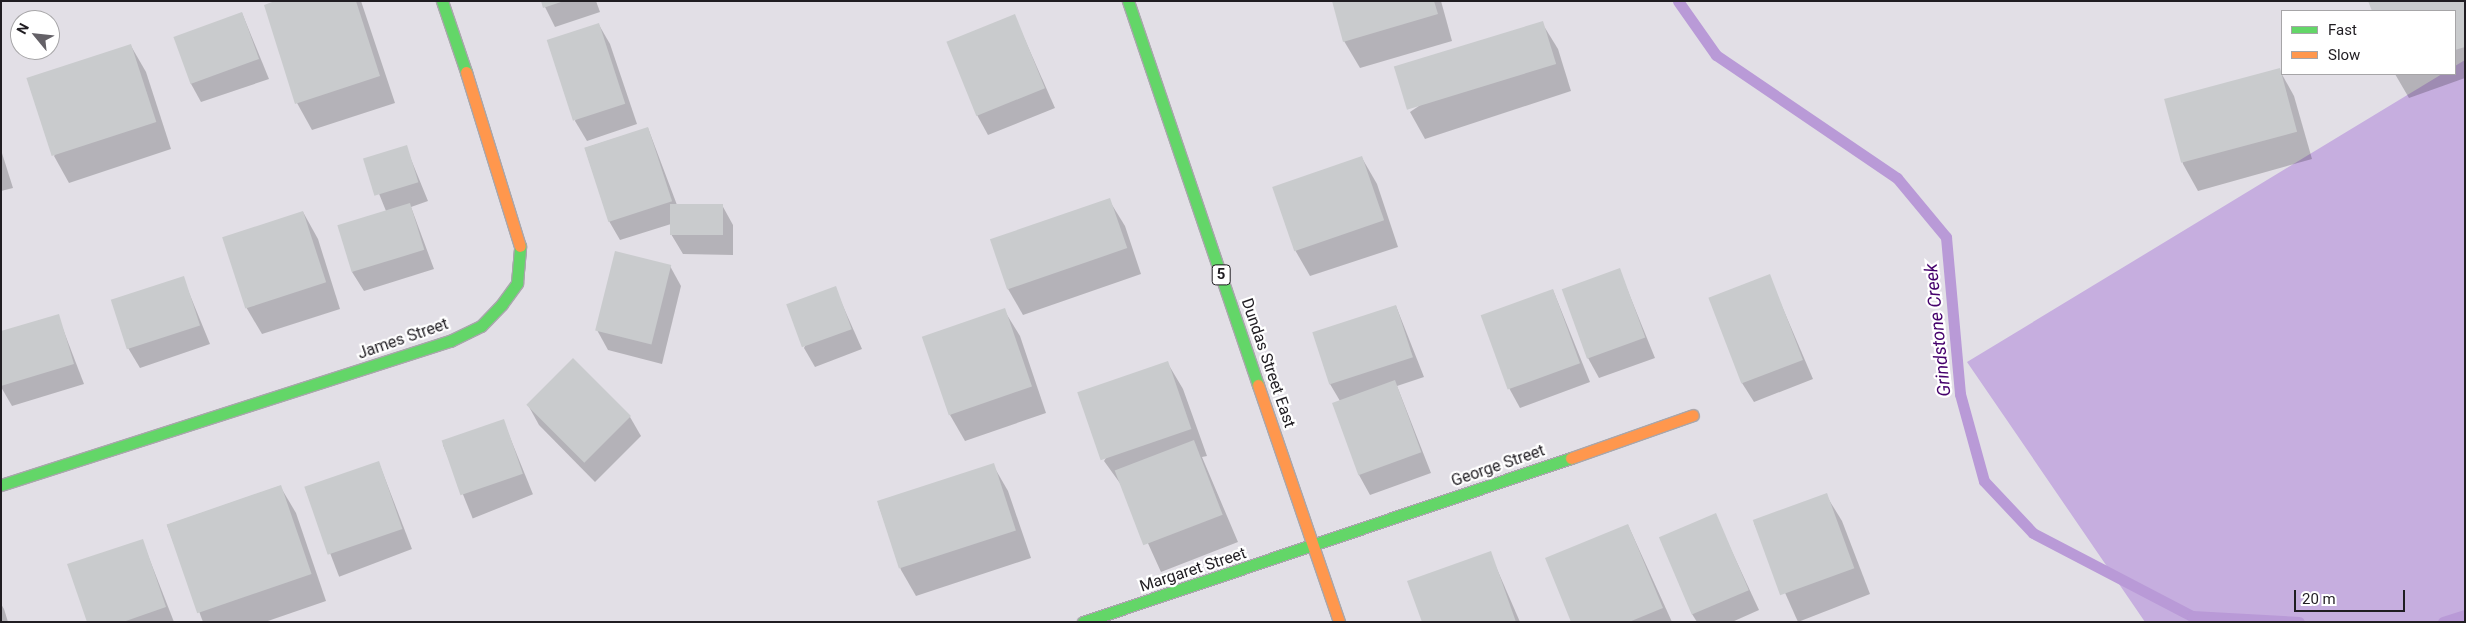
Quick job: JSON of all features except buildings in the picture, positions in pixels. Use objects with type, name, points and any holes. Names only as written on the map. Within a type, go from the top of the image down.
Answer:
[{"type":"street","name":"James Street","points":[[1,485],[450,341],[481,326],[502,304],[516,283],[521,255],[518,229],[442,1]]},
{"type":"street","name":"Dundas Street East","points":[[1128,1],[1339,622]]},
{"type":"street","name":"George Street","points":[[1313,548],[1693,415]]},
{"type":"street","name":"Margaret Street","points":[[1083,622],[1313,548]]},
{"type":"shaded area","points":[[2465,60],[2465,622],[2145,622],[1967,362],[2440,75],[2456,75],[2456,65]]},
{"type":"waterway","name":"Grindstone Creek","points":[[1678,1],[1716,55],[1897,178],[1946,237],[1960,394],[1984,481],[2033,533],[2192,616],[2299,622]]},
{"type":"waterway","name":"Grindstone Creek","points":[[2443,622],[2465,615]]},
{"type":"traffic: fast","points":[[442,1],[466,72]]},
{"type":"traffic: fast","points":[[1128,1],[1258,385]]},
{"type":"traffic: fast","points":[[1,485],[450,341],[481,326],[502,304],[517,283],[520,246]]},
{"type":"traffic: fast","points":[[1083,622],[1571,458]]},
{"type":"traffic: slow","points":[[466,72],[520,246]]},
{"type":"traffic: slow","points":[[1258,385],[1339,622]]},
{"type":"traffic: slow","points":[[1571,458],[1693,415]]}]
